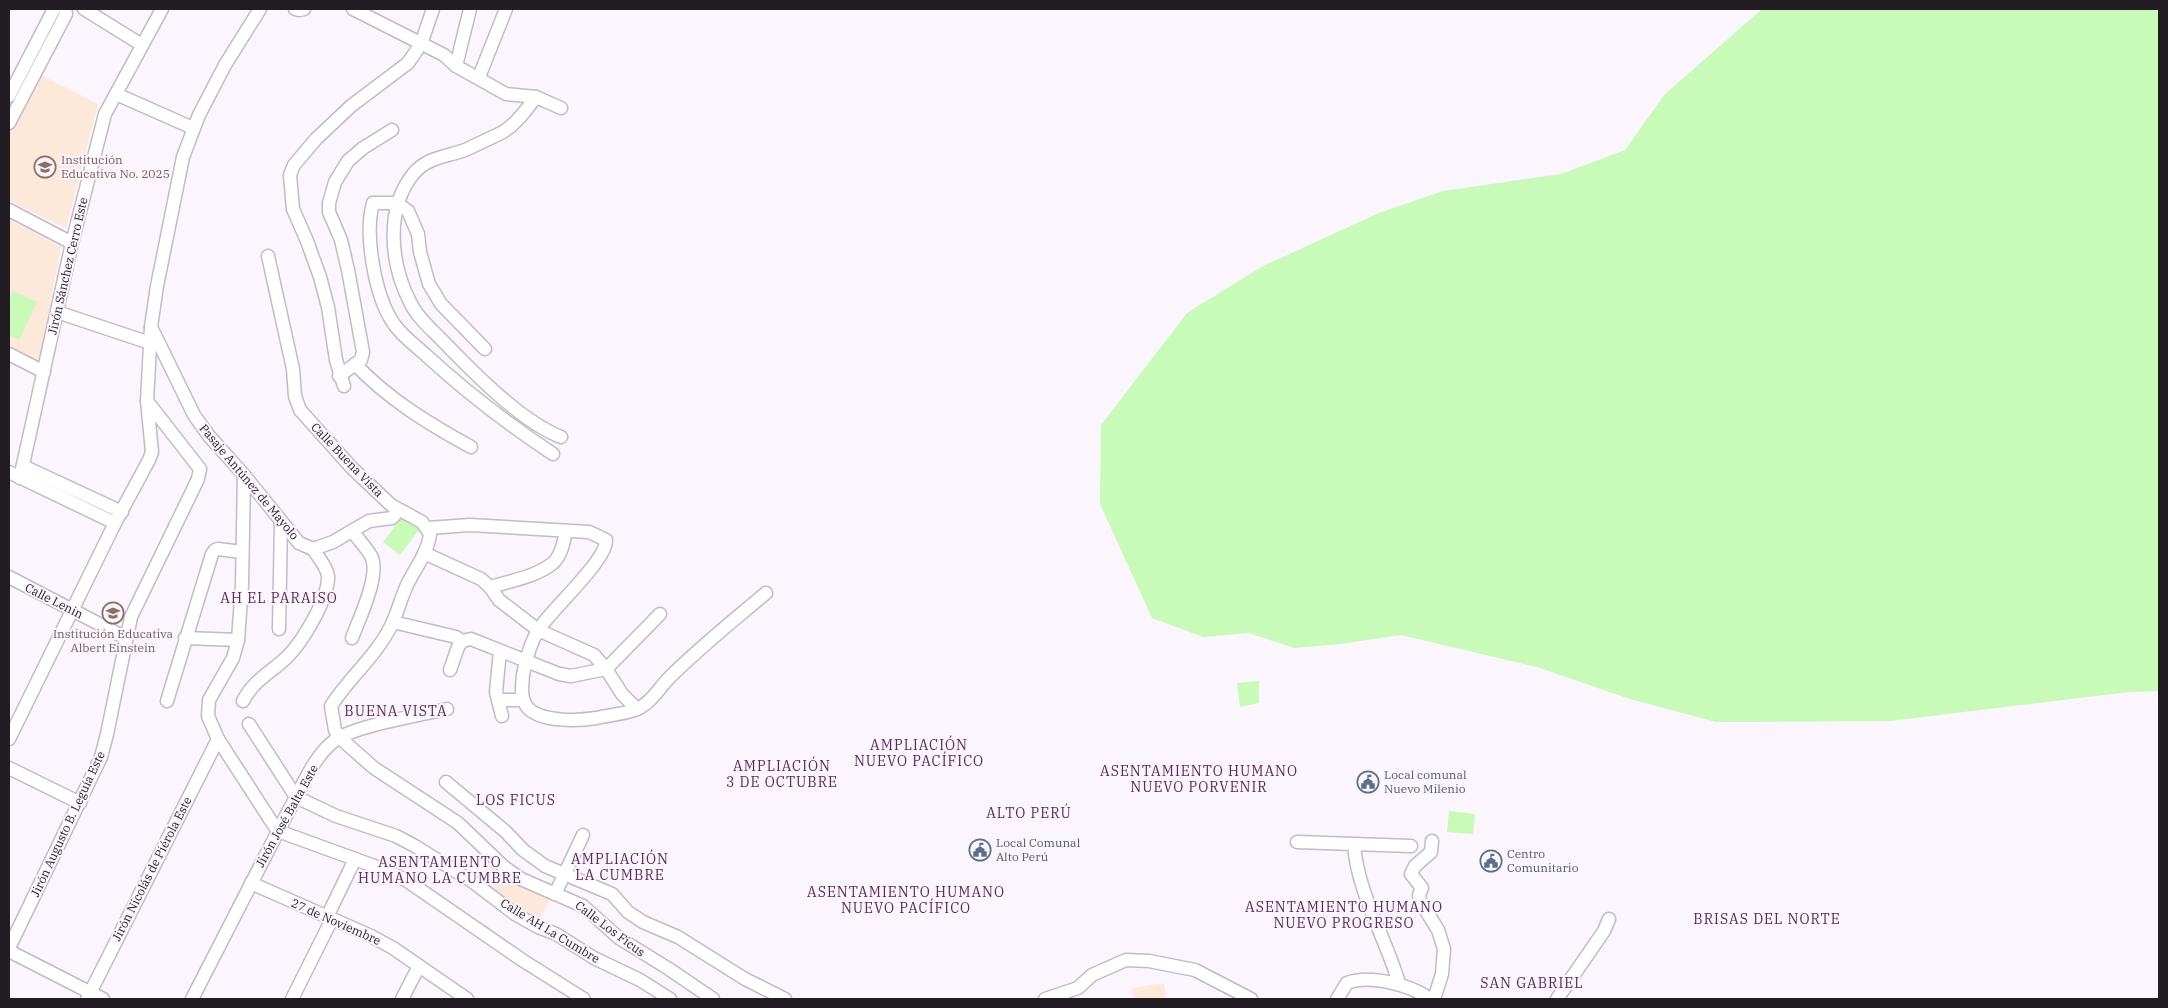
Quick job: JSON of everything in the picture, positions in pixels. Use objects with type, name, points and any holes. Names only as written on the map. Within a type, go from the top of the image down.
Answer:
[{"type":"street","points":[[9,96],[54,9]]},
{"type":"street","points":[[9,123],[66,14],[65,9]]},
{"type":"street","points":[[84,9],[142,45]]},
{"type":"street","name":"Jirón Sánchez Cerro Este","points":[[17,472],[44,372],[72,243],[105,114],[162,9]]},
{"type":"street","points":[[9,739],[152,452],[147,401],[150,343],[157,286],[182,162],[193,128],[225,66],[260,9]]},
{"type":"street","points":[[295,9],[304,9]]},
{"type":"street","points":[[353,9],[444,55],[456,66],[512,96],[536,97],[561,108]]},
{"type":"street","points":[[392,130],[363,148],[348,161],[335,182],[329,204],[331,218],[341,240],[348,270],[363,352],[361,360],[355,364],[342,381],[328,307],[307,241],[293,209],[290,175],[294,166],[316,139],[351,106],[408,63],[421,44],[433,9]]},
{"type":"street","points":[[456,66],[470,9]]},
{"type":"street","points":[[479,77],[506,9]]},
{"type":"street","points":[[116,94],[193,128]]},
{"type":"street","points":[[536,97],[516,120],[500,134],[486,138],[464,150],[434,158],[422,164],[413,175],[397,203],[394,230],[402,283],[410,304],[420,318],[469,368],[526,418],[546,432],[560,437]]},
{"type":"street","points":[[485,349],[441,304],[429,284],[413,219],[408,211],[397,203],[373,203],[369,219],[371,253],[379,292],[393,324],[457,384],[553,454]]},
{"type":"street","points":[[9,210],[72,243]]},
{"type":"street","name":"Calle Buena Vista","points":[[268,256],[293,370],[295,396],[300,410],[352,468],[399,510],[422,522],[428,528]]},
{"type":"street","points":[[57,312],[150,343]]},
{"type":"street","name":"Pasaje Antúnez de Mayolo","points":[[152,327],[194,415],[209,436],[244,475],[299,543],[313,549]]},
{"type":"street","points":[[9,354],[44,372]]},
{"type":"street","points":[[355,364],[372,382],[428,424],[471,447]]},
{"type":"street","name":"Jirón Augusto B. Leguía Este","points":[[9,949],[80,803],[106,743],[131,617],[198,479],[200,469],[194,458],[180,446],[147,401]]},
{"type":"street","points":[[17,472],[122,512]]},
{"type":"street","points":[[17,472],[115,523]]},
{"type":"street","points":[[244,475],[238,640],[233,658],[209,700],[208,716],[218,738],[278,832],[355,859],[406,880],[514,955],[584,999]]},
{"type":"street","points":[[243,701],[250,687],[297,648],[320,606],[327,585],[328,574],[313,549],[333,542],[369,521],[392,518],[399,510]]},
{"type":"street","points":[[279,629],[281,522]]},
{"type":"street","points":[[339,737],[334,725],[331,706],[341,691],[365,664],[393,622],[407,585],[429,544],[430,534],[428,528],[470,525],[589,532],[600,535],[606,540],[606,545],[583,578],[538,630],[525,661],[522,689],[523,700],[534,714],[581,721],[637,709],[648,701],[669,678],[766,593]]},
{"type":"street","points":[[352,531],[371,557],[374,567],[371,583],[352,638]]},
{"type":"street","points":[[490,587],[525,577],[554,562],[563,547],[566,531]]},
{"type":"street","points":[[167,701],[185,638],[215,550],[242,552]]},
{"type":"street","points":[[424,552],[481,579],[490,587],[499,600],[538,630],[594,655],[606,669],[622,694],[637,709]]},
{"type":"street","name":"Calle Lenin","points":[[9,577],[126,638]]},
{"type":"street","points":[[450,670],[458,647],[462,641],[470,639],[559,674],[572,676],[606,669],[660,614]]},
{"type":"street","points":[[393,622],[456,637],[462,641]]},
{"type":"street","points":[[185,638],[238,640]]},
{"type":"street","points":[[500,651],[496,681],[502,716]]},
{"type":"street","points":[[498,700],[523,700]]},
{"type":"street","name":"Jirón José Balta Este","points":[[192,999],[296,797],[313,766],[326,749],[339,737],[373,726],[447,709]]},
{"type":"street","points":[[249,724],[296,797]]},
{"type":"street","name":"Calle Los Ficus","points":[[339,737],[374,768],[458,823],[504,866],[521,879],[583,906],[619,938],[713,999]]},
{"type":"street","name":"Jirón Nicolás de Piérola Este","points":[[88,996],[218,738]]},
{"type":"street","points":[[9,768],[80,803]]},
{"type":"street","points":[[446,782],[506,832],[523,850],[545,866],[612,894],[628,912],[643,922],[678,937],[746,979],[784,999]]},
{"type":"street","name":"Calle AH La Cumbre","points":[[296,797],[336,816],[396,836],[415,846],[473,882],[515,914],[538,927],[556,934],[594,958],[640,980],[670,999]]},
{"type":"street","points":[[555,894],[584,835]]},
{"type":"street","points":[[1297,842],[1411,846]]},
{"type":"street","points":[[1432,842],[1431,852],[1415,866],[1411,874],[1422,888],[1419,895],[1420,902],[1438,930],[1444,949],[1442,974],[1434,999]]},
{"type":"street","points":[[1354,845],[1356,867],[1362,887],[1399,983]]},
{"type":"street","points":[[292,999],[355,859]]},
{"type":"street","name":"27 de Noviembre","points":[[251,883],[371,936],[467,999]]},
{"type":"street","points":[[1557,999],[1604,931],[1609,919]]},
{"type":"street","points":[[9,949],[88,996],[103,999]]},
{"type":"street","points":[[1046,999],[1078,988],[1092,975],[1126,960],[1149,961],[1195,970],[1250,999]]},
{"type":"street","points":[[402,999],[419,966]]},
{"type":"street","points":[[1337,999],[1347,982],[1354,980],[1399,983],[1430,999]]},
{"type":"shaded area","name":"Institución Educativa No. 2025","points":[[39,74],[98,104],[66,228],[9,201],[9,133]]},
{"type":"shaded area","points":[[9,219],[61,247],[39,363],[9,348]]},
{"type":"shaded area","points":[[492,859],[551,898],[536,924],[477,881]]},
{"type":"shaded area","points":[[1164,983],[1167,999],[1135,999],[1131,988]]},
{"type":"green space","points":[[1762,9],[2159,9],[2159,691],[2129,692],[1890,721],[1716,722],[1630,699],[1537,667],[1401,635],[1340,644],[1294,648],[1249,633],[1203,637],[1152,618],[1100,504],[1101,425],[1187,313],[1263,266],[1379,213],[1443,191],[1561,174],[1625,150],[1665,94]]},
{"type":"green space","points":[[13,291],[37,302],[19,340],[9,335],[9,301]]},
{"type":"green space","points":[[404,515],[421,527],[400,555],[383,542]]},
{"type":"green space","points":[[1259,681],[1259,703],[1240,707],[1237,683]]},
{"type":"green space","points":[[1449,811],[1475,814],[1473,834],[1447,832]]},
{"type":"place","name":"Institución Educativa No. 2025","points":[[45,167]]},
{"type":"place","name":"Institución Educativa Albert Einstein","points":[[113,613]]},
{"type":"place","name":"Local comunal Nuevo Milenio","points":[[1368,782]]},
{"type":"place","name":"Local Comunal Alto Perú","points":[[980,850]]},
{"type":"place","name":"Centro Comunitario","points":[[1491,861]]},
{"type":"district","name":"AH EL PARAISO","points":[[279,598]]},
{"type":"district","name":"BUENA VISTA","points":[[396,711]]},
{"type":"district","name":"AMPLIACIÓN NUEVO PACÍFICO","points":[[919,754]]},
{"type":"district","name":"AMPLIACIÓN 3 DE OCTUBRE","points":[[782,774]]},
{"type":"district","name":"ASENTAMIENTO HUMANO NUEVO PORVENIR","points":[[1199,780]]},
{"type":"district","name":"LOS FICUS","points":[[516,800]]},
{"type":"district","name":"ALTO PERÚ","points":[[1029,813]]},
{"type":"district","name":"AMPLIACIÓN LA CUMBRE","points":[[620,868]]},
{"type":"district","name":"ASENTAMIENTO HUMANO LA CUMBRE","points":[[440,870]]},
{"type":"district","name":"ASENTAMIENTO HUMANO NUEVO PACÍFICO","points":[[906,900]]},
{"type":"district","name":"ASENTAMIENTO HUMANO NUEVO PROGRESO","points":[[1344,916]]},
{"type":"district","name":"BRISAS DEL NORTE","points":[[1767,919]]},
{"type":"district","name":"SAN GABRIEL","points":[[1532,983]]}]
